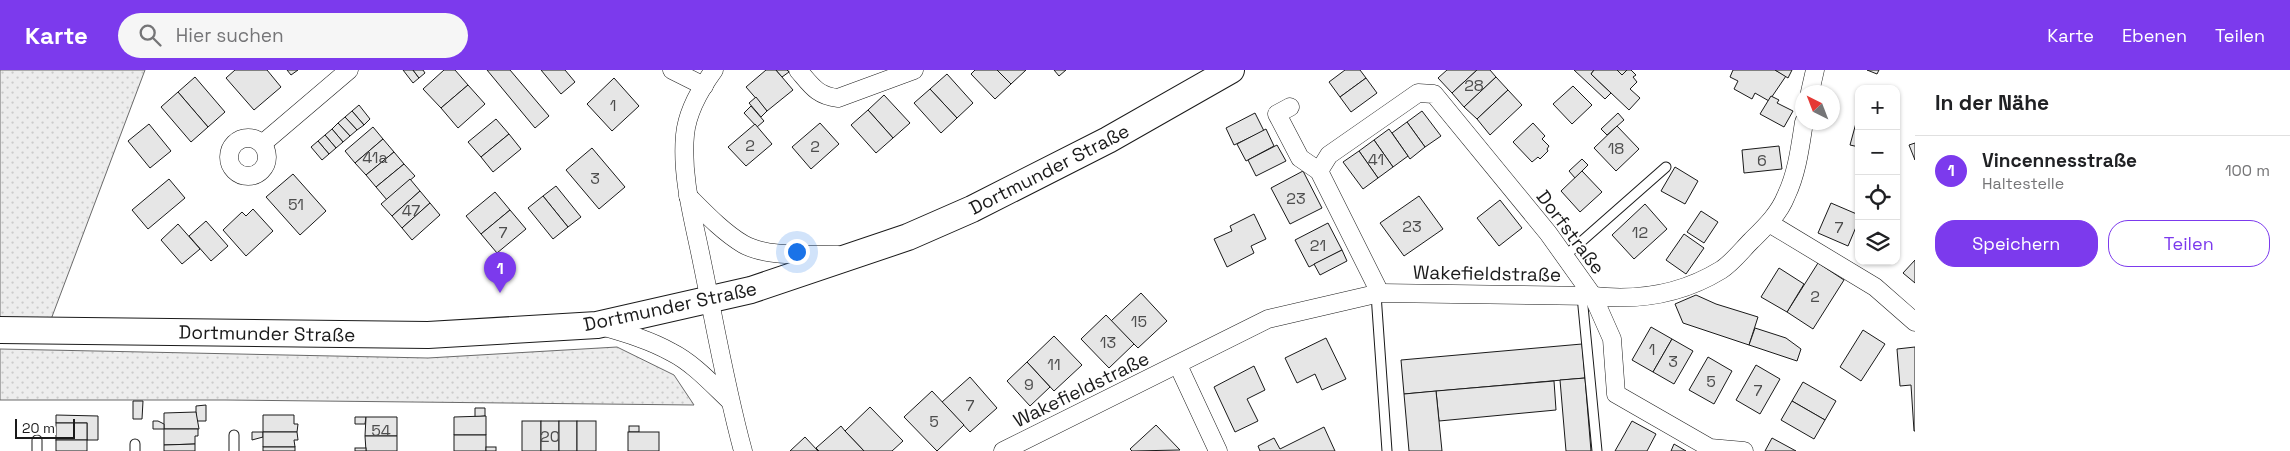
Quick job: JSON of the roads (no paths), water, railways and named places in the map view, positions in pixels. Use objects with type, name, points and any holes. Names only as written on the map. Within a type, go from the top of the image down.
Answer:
[{"type":"main road","name":"Dortmunder Straße","points":[[0,330],[428,335],[597,325],[751,290],[908,237],[972,209],[1108,140],[1231,70]]},
{"type":"street","points":[[262,144],[349,70]]},
{"type":"street","points":[[672,70],[704,86]]},
{"type":"street","points":[[714,70],[691,112],[685,133],[684,155],[688,196],[729,400],[743,451]]},
{"type":"street","points":[[798,70],[825,97],[838,98],[914,70]]},
{"type":"street","points":[[1812,85],[1815,70]]},
{"type":"street","name":"Dorfstraße","points":[[1319,171],[1329,155],[1418,93],[1434,94],[1565,256],[1588,296],[1627,298],[1650,296],[1682,289],[1722,270],[1769,222],[1786,198],[1796,170],[1803,130]]},
{"type":"street","points":[[1290,107],[1277,114],[1300,158],[1319,171],[1378,294]]},
{"type":"street","points":[[688,196],[718,225],[744,245],[770,252],[856,256]]},
{"type":"street","points":[[1769,222],[1875,287],[1915,322]]},
{"type":"street","name":"Wakefieldstraße","points":[[1003,451],[1268,319],[1378,294],[1588,296]]},
{"type":"street","points":[[1588,296],[1612,339],[1616,394],[1710,448],[1744,451]]},
{"type":"street","points":[[597,325],[626,333],[672,352],[700,373],[729,400]]},
{"type":"street","name":"Wakefieldstraße","points":[[1178,364],[1218,451]]},
{"type":"lane","points":[[1565,256],[1666,167]]},
{"type":"lane","points":[[1378,294],[1388,451]]},
{"type":"lane","points":[[1588,296],[1597,451]]},
{"type":"lane","points":[[234,435],[234,451]]},
{"type":"lane","points":[[37,440],[37,451]]},
{"type":"place","name":"Vincennesstraße","points":[[500,293]]}]
